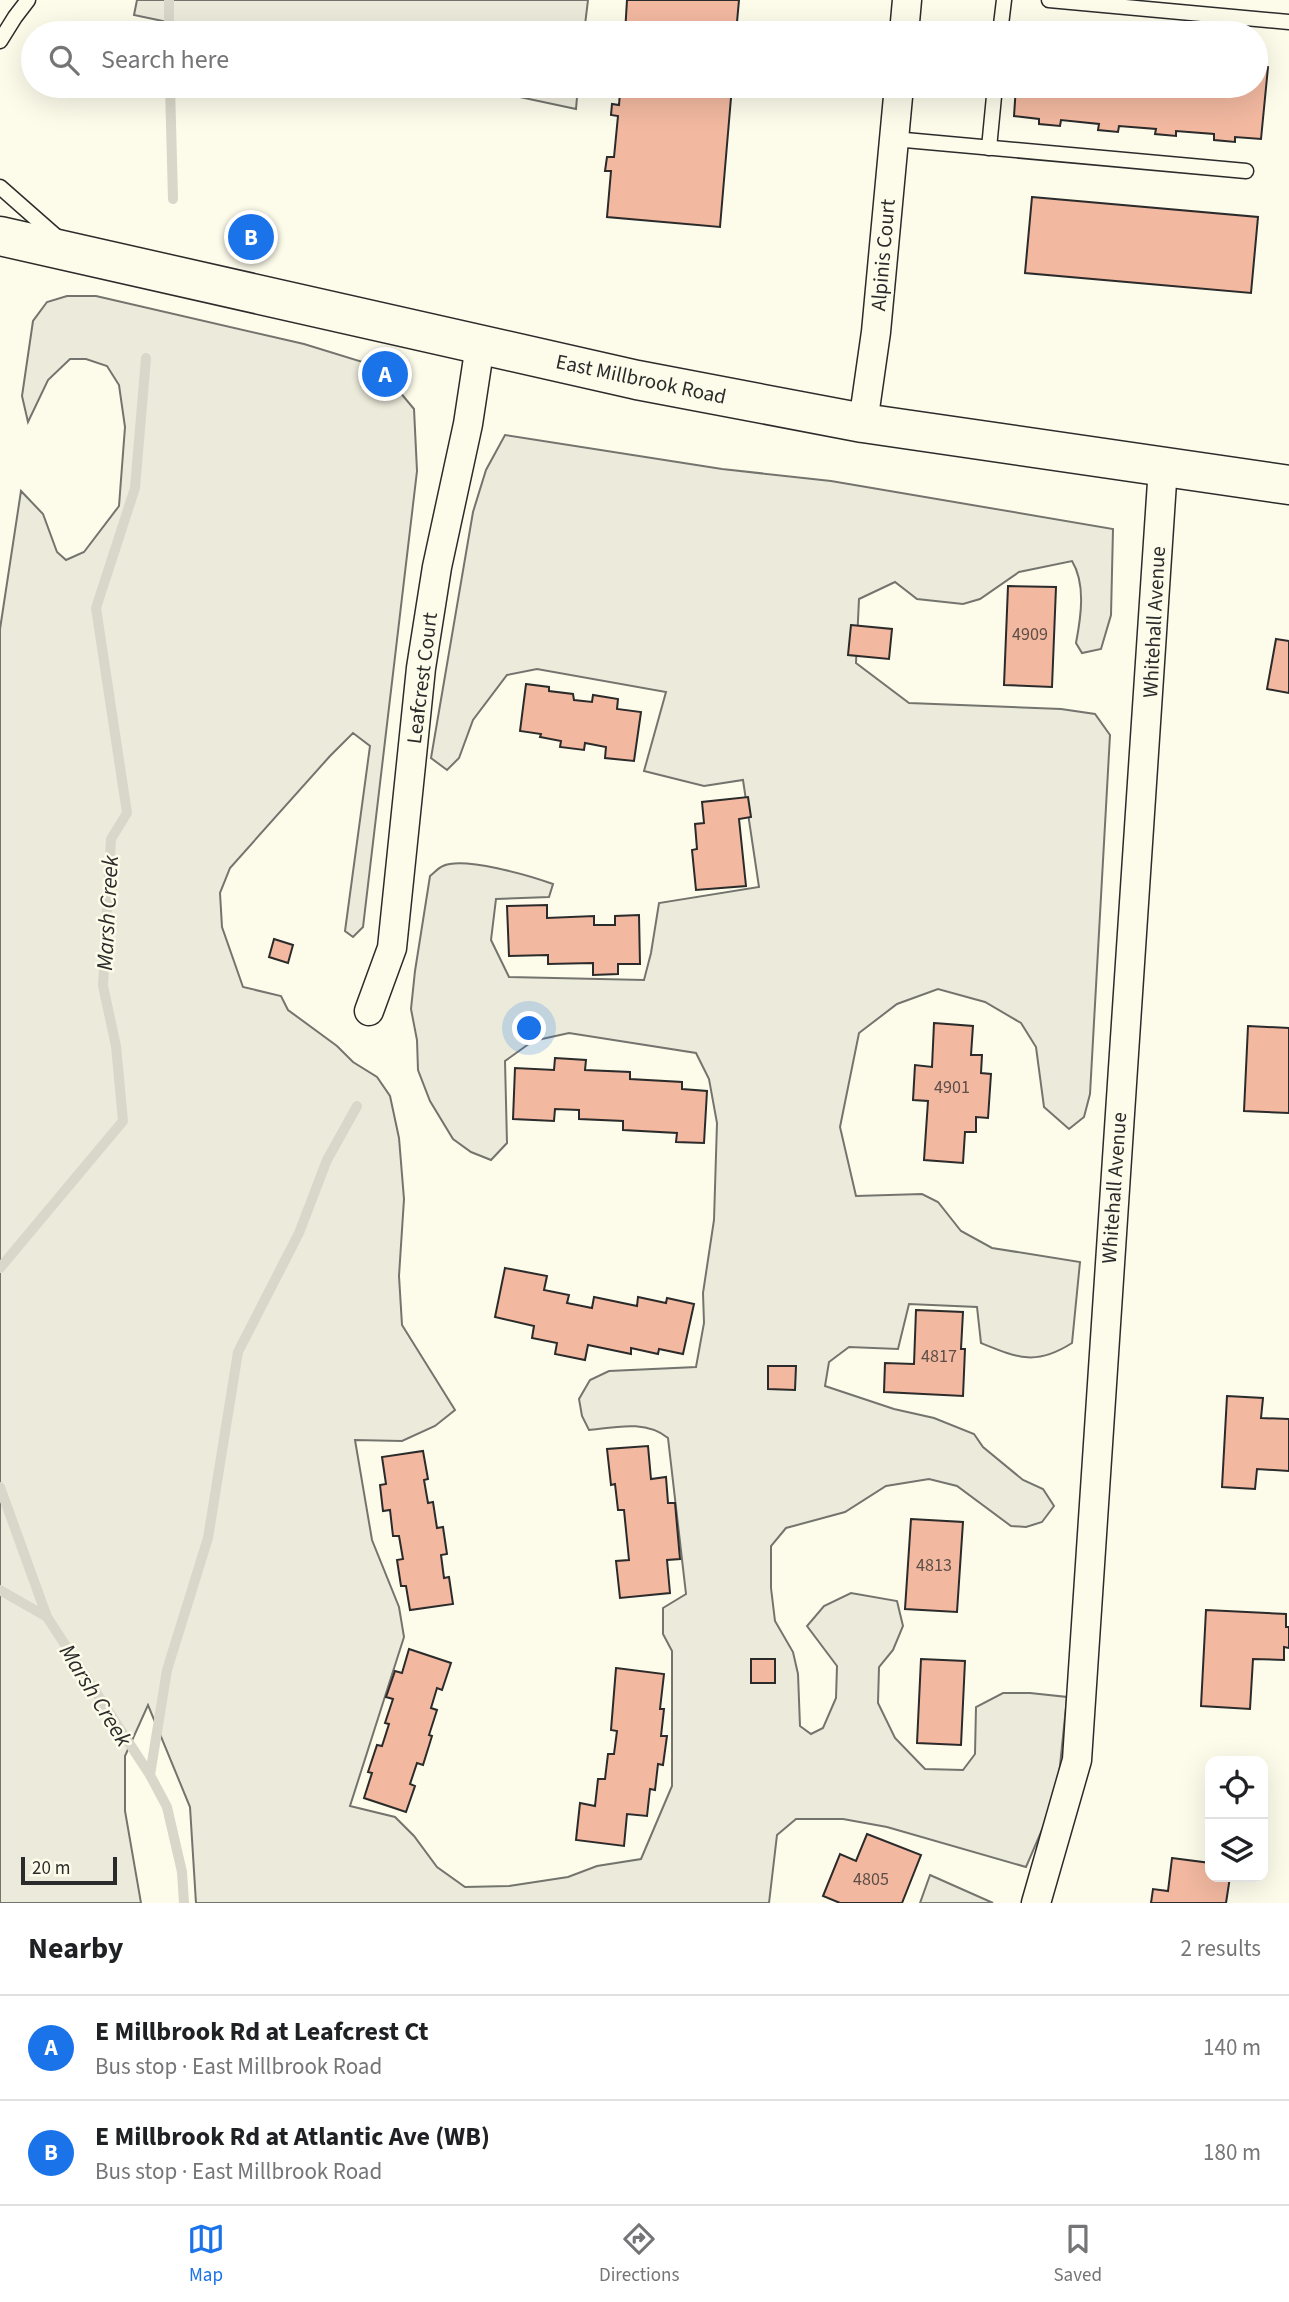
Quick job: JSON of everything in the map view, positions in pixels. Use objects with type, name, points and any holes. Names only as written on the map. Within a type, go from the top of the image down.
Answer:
[{"type":"main road","name":"East Millbrook Road","points":[[0,236],[638,380],[863,423],[1289,485]]},
{"type":"street","points":[[905,21],[907,0]]},
{"type":"street","name":"Alpinis Court","points":[[863,423],[876,332],[898,98]]},
{"type":"street","name":"Leafcrest Court","points":[[369,1011],[392,948],[421,668],[437,567],[468,424],[480,345]]},
{"type":"street","name":"Whitehall Avenue","points":[[1036,1903],[1077,1760],[1163,467]]},
{"type":"lane","points":[[0,41],[28,0]]},
{"type":"lane","points":[[1001,21],[1004,0]]},
{"type":"lane","points":[[1049,0],[1289,22]]},
{"type":"lane","points":[[989,148],[994,98]]},
{"type":"lane","points":[[894,139],[1246,171]]},
{"type":"lane","points":[[0,187],[75,253]]},
{"type":"shaded area","points":[[137,0],[588,0],[585,21],[163,21],[134,15]]},
{"type":"shaded area","points":[[524,98],[577,98],[576,109]]},
{"type":"shaded area","points":[[67,296],[96,296],[304,344],[379,367],[414,409],[417,471],[363,927],[353,937],[345,931],[370,746],[353,733],[230,868],[220,893],[222,927],[243,987],[281,996],[288,1010],[337,1046],[353,1062],[377,1077],[390,1096],[399,1138],[404,1199],[399,1276],[402,1325],[455,1410],[435,1426],[402,1441],[355,1440],[372,1540],[399,1607],[404,1637],[350,1806],[395,1817],[414,1836],[437,1867],[465,1887],[509,1886],[568,1877],[597,1866],[641,1859],[672,1786],[672,1651],[663,1634],[663,1608],[686,1594],[668,1438],[659,1432],[640,1427],[620,1426],[589,1430],[582,1416],[579,1399],[590,1380],[609,1371],[696,1367],[704,1323],[703,1293],[714,1220],[717,1123],[709,1079],[696,1053],[569,1033],[533,1041],[505,1061],[507,1143],[491,1160],[471,1152],[453,1139],[430,1101],[418,1070],[417,1040],[411,1009],[430,876],[443,866],[466,863],[497,868],[553,884],[549,897],[496,899],[491,940],[509,977],[644,980],[659,903],[759,887],[743,780],[704,786],[644,771],[666,692],[537,669],[507,675],[473,720],[459,758],[447,770],[431,758],[473,512],[486,470],[505,435],[722,469],[831,481],[1113,529],[1111,615],[1101,649],[1082,653],[1076,643],[1081,590],[1072,561],[1019,572],[980,599],[963,604],[917,599],[895,582],[859,599],[856,663],[909,703],[1061,709],[1095,714],[1110,735],[1090,1094],[1084,1117],[1069,1129],[1044,1107],[1036,1047],[1021,1023],[985,1002],[938,989],[897,1004],[859,1033],[840,1127],[856,1196],[922,1194],[938,1202],[961,1231],[992,1248],[1080,1262],[1072,1343],[1059,1350],[1037,1357],[1006,1353],[981,1343],[977,1307],[909,1304],[898,1349],[849,1347],[829,1362],[825,1386],[894,1409],[934,1418],[974,1434],[983,1447],[1023,1480],[1043,1489],[1054,1506],[1042,1522],[1026,1527],[1011,1526],[957,1486],[929,1479],[886,1486],[845,1512],[786,1528],[771,1546],[771,1588],[775,1621],[793,1652],[798,1674],[800,1726],[811,1734],[823,1728],[836,1698],[837,1666],[807,1626],[824,1606],[851,1593],[897,1601],[903,1626],[893,1650],[879,1667],[878,1703],[895,1738],[925,1769],[963,1770],[975,1754],[976,1707],[1003,1693],[1067,1697],[1057,1795],[1026,1867],[887,1827],[843,1819],[796,1819],[777,1835],[769,1903],[196,1903],[190,1807],[148,1705],[125,1756],[125,1811],[141,1903],[0,1903],[0,629],[21,491],[43,514],[57,552],[66,560],[84,552],[119,506],[125,427],[119,385],[107,366],[86,359],[70,359],[48,380],[28,422],[22,396],[33,321],[47,302]]},
{"type":"shaded area","points":[[930,1875],[993,1903],[920,1903]]},
{"type":"building","points":[[627,0],[739,0],[737,21],[626,21]]},
{"type":"building","points":[[620,98],[731,98],[720,227],[607,217],[611,171],[605,171],[607,157],[614,157],[618,116],[611,115],[612,104],[619,105]]},
{"type":"building","points":[[1015,98],[1265,98],[1261,139],[1235,137],[1235,142],[1214,140],[1214,134],[1176,131],[1176,136],[1155,134],[1156,129],[1119,126],[1118,132],[1098,130],[1099,124],[1061,120],[1060,126],[1039,124],[1039,119],[1014,116]]},
{"type":"building","points":[[1032,197],[1258,217],[1251,293],[1025,273]]},
{"type":"building","points":[[1008,586],[1056,587],[1052,687],[1004,685]]},
{"type":"building","points":[[851,625],[892,629],[889,659],[848,655]]},
{"type":"building","points":[[1276,639],[1289,641],[1289,693],[1267,689]]},
{"type":"building","points":[[526,684],[573,694],[574,700],[592,702],[593,695],[618,699],[617,709],[641,712],[634,761],[605,758],[606,747],[585,743],[584,750],[560,747],[561,741],[520,731]]},
{"type":"building","points":[[748,797],[751,817],[739,819],[746,886],[696,890],[692,850],[697,849],[695,824],[704,823],[702,802]]},
{"type":"building","points":[[547,905],[547,918],[594,916],[594,925],[615,925],[615,916],[639,915],[640,964],[618,964],[618,974],[593,975],[593,963],[548,964],[548,955],[509,956],[507,906]]},
{"type":"building","points":[[274,939],[293,945],[288,963],[269,957]]},
{"type":"building","points":[[934,1023],[973,1026],[971,1055],[982,1055],[981,1073],[991,1074],[988,1118],[976,1117],[976,1132],[965,1132],[963,1163],[924,1160],[928,1101],[913,1100],[915,1065],[932,1067]]},
{"type":"building","points":[[1248,1026],[1289,1028],[1289,1113],[1244,1111]]},
{"type":"building","points":[[555,1058],[586,1060],[585,1070],[630,1072],[630,1079],[682,1082],[682,1089],[707,1091],[704,1143],[676,1142],[677,1133],[623,1130],[623,1121],[579,1119],[579,1110],[555,1109],[554,1121],[513,1119],[515,1068],[554,1070]]},
{"type":"building","points":[[505,1268],[547,1276],[544,1290],[569,1295],[567,1303],[592,1308],[594,1297],[637,1306],[638,1297],[666,1303],[667,1298],[694,1304],[683,1354],[659,1349],[658,1354],[631,1348],[631,1354],[588,1345],[585,1360],[555,1354],[557,1343],[532,1338],[534,1326],[495,1317]]},
{"type":"building","points":[[916,1310],[963,1312],[963,1396],[884,1392],[885,1363],[914,1364]]},
{"type":"building","points":[[768,1366],[796,1366],[795,1390],[768,1389]]},
{"type":"building","points":[[1227,1396],[1263,1398],[1261,1418],[1289,1419],[1289,1471],[1257,1469],[1255,1489],[1222,1487]]},
{"type":"building","points":[[648,1446],[651,1479],[666,1477],[668,1503],[675,1503],[680,1559],[667,1560],[670,1593],[620,1598],[616,1561],[629,1560],[624,1510],[618,1510],[615,1484],[611,1485],[607,1449]]},
{"type":"building","points":[[423,1451],[428,1479],[424,1480],[428,1503],[433,1502],[437,1528],[443,1527],[447,1554],[441,1555],[444,1578],[449,1577],[453,1604],[410,1610],[406,1586],[401,1586],[397,1560],[403,1559],[399,1536],[393,1536],[390,1510],[383,1511],[380,1485],[386,1484],[382,1457]]},
{"type":"building","points":[[911,1519],[963,1522],[957,1612],[905,1609]]},
{"type":"building","points":[[1206,1610],[1286,1614],[1289,1648],[1284,1647],[1284,1660],[1253,1659],[1250,1709],[1201,1706]]},
{"type":"building","points":[[409,1649],[451,1663],[442,1690],[437,1688],[431,1708],[437,1710],[429,1735],[432,1736],[423,1765],[417,1763],[410,1784],[415,1786],[406,1812],[364,1798],[372,1773],[368,1772],[377,1745],[382,1746],[389,1724],[385,1723],[393,1699],[386,1697],[395,1671],[402,1673]]},
{"type":"building","points":[[751,1659],[775,1659],[775,1683],[751,1683]]},
{"type":"building","points":[[921,1659],[965,1661],[961,1745],[917,1743]]},
{"type":"building","points":[[616,1668],[664,1674],[660,1709],[664,1709],[661,1736],[667,1736],[663,1765],[658,1764],[655,1790],[650,1789],[647,1816],[627,1814],[624,1846],[576,1840],[580,1803],[595,1806],[598,1779],[605,1779],[608,1754],[614,1754],[617,1731],[611,1730]]},
{"type":"building","points":[[867,1834],[921,1855],[902,1903],[840,1903],[823,1896],[840,1854],[856,1861]]},
{"type":"building","points":[[1172,1858],[1205,1862],[1205,1882],[1229,1882],[1226,1903],[1151,1903],[1153,1889],[1168,1891]]},
{"type":"waterway","name":"Marsh Creek","points":[[169,0],[169,21]]},
{"type":"waterway","name":"Marsh Creek","points":[[170,98],[173,199]]},
{"type":"waterway","name":"Marsh Creek","points":[[0,1268],[123,1121],[116,1046],[103,986],[111,839],[127,813],[96,608],[135,488],[146,358]]},
{"type":"waterway","points":[[150,1775],[167,1670],[208,1538],[238,1352],[299,1233],[327,1160],[357,1106]]},
{"type":"waterway","name":"Marsh Creek","points":[[0,1487],[47,1617],[150,1775],[167,1807],[182,1872],[184,1903]]},
{"type":"waterway","points":[[0,1590],[47,1617]]},
{"type":"place","name":"E Millbrook Rd at Atlantic Ave (WB)","points":[[251,237]]},
{"type":"place","name":"E Millbrook Rd at Leafcrest Ct","points":[[385,374]]}]
